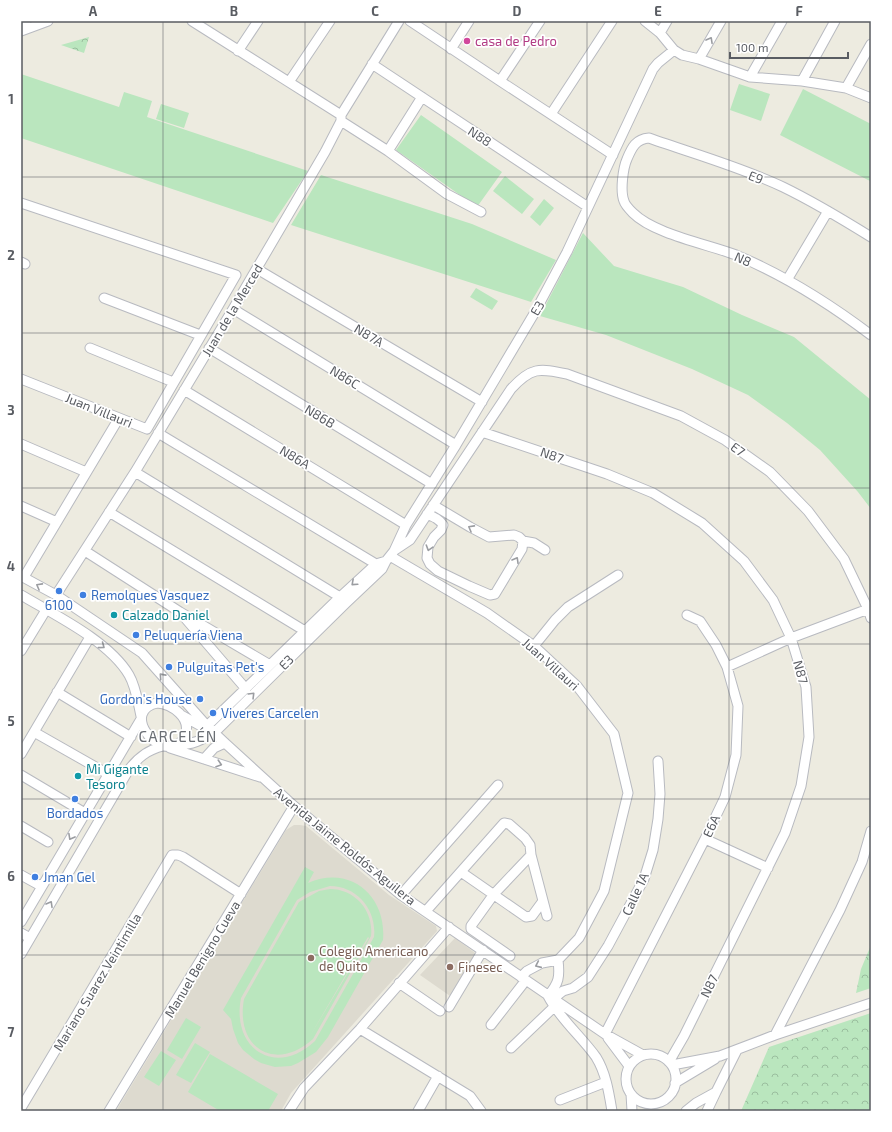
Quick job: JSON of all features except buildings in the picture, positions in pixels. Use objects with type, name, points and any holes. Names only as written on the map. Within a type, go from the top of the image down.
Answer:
[{"type":"street","points":[[21,26],[26,21]]},
{"type":"street","points":[[21,31],[48,21]]},
{"type":"street","points":[[192,21],[289,82],[447,194],[481,212]]},
{"type":"street","points":[[238,51],[258,21]]},
{"type":"street","points":[[289,82],[330,21]]},
{"type":"street","name":"Juan de la Merced","points":[[56,595],[135,472],[233,309],[319,162],[341,118],[372,64],[399,21]]},
{"type":"street","points":[[410,21],[500,82],[613,155]]},
{"type":"street","points":[[451,49],[469,21]]},
{"type":"street","points":[[500,82],[540,21]]},
{"type":"street","points":[[551,114],[612,21]]},
{"type":"street","points":[[645,21],[660,33],[674,50],[682,55],[699,59],[750,77],[802,81],[846,88],[871,98]]},
{"type":"street","points":[[660,33],[666,21]]},
{"type":"street","points":[[699,59],[721,21]]},
{"type":"street","points":[[750,77],[782,21]]},
{"type":"street","points":[[802,81],[835,21]]},
{"type":"street","points":[[846,88],[871,44]]},
{"type":"street","name":"E3","points":[[21,954],[131,767],[143,755],[152,749],[188,745],[198,742],[215,732],[382,569],[406,525],[482,402],[507,350],[535,312],[567,252],[653,69],[674,50]]},
{"type":"street","name":"N88","points":[[372,64],[588,207]]},
{"type":"street","points":[[388,151],[422,97]]},
{"type":"street","name":"E9","points":[[622,187],[626,160],[635,143],[642,139],[649,138],[783,187],[871,236]]},
{"type":"street","name":"N8","points":[[622,187],[623,201],[633,213],[649,225],[736,256],[787,280],[849,319],[871,335]]},
{"type":"street","name":"Juan Villauri","points":[[21,202],[236,275],[147,429],[21,379]]},
{"type":"street","points":[[787,280],[828,211]]},
{"type":"street","name":"N87A","points":[[257,268],[482,402]]},
{"type":"street","points":[[104,298],[200,335]]},
{"type":"street","name":"N86C","points":[[233,309],[456,445]]},
{"type":"street","points":[[90,348],[173,382]]},
{"type":"street","name":"N86B","points":[[209,348],[432,484]]},
{"type":"street","name":"E7","points":[[482,432],[511,388],[523,376],[536,370],[550,370],[567,374],[681,416],[725,440],[770,472],[808,511],[844,559],[870,608],[871,618]]},
{"type":"street","name":"N86A","points":[[184,390],[406,525]]},
{"type":"street","points":[[119,418],[57,522],[22,577],[56,595],[142,653],[215,732]]},
{"type":"street","points":[[390,556],[410,540],[482,432]]},
{"type":"street","name":"N87","points":[[482,432],[607,474],[653,493],[702,522],[744,561],[773,600],[791,638],[806,686],[809,737],[801,786],[785,833],[670,1063]]},
{"type":"street","points":[[158,433],[376,564]]},
{"type":"street","points":[[21,444],[86,472]]},
{"type":"street","points":[[135,472],[340,596]]},
{"type":"street","points":[[433,505],[489,537],[514,535],[544,550]]},
{"type":"street","points":[[21,506],[57,522]]},
{"type":"street","points":[[109,512],[305,631]]},
{"type":"street","points":[[427,514],[435,517],[443,525],[428,547],[427,558],[430,564],[438,571],[490,595],[495,594],[499,589],[522,549],[523,540]]},
{"type":"street","points":[[85,550],[180,612],[270,665]]},
{"type":"street","name":"E3","points":[[208,726],[340,596],[376,564],[390,556]]},
{"type":"street","name":"Juan Villauri","points":[[390,556],[487,613],[534,646],[577,686],[614,734],[628,793],[604,891],[579,938],[558,960]]},
{"type":"street","points":[[534,646],[555,620],[568,607],[618,575]]},
{"type":"street","points":[[21,595],[90,637],[108,650],[121,663],[130,676],[136,693],[142,726],[153,740],[204,759],[264,778]]},
{"type":"street","points":[[727,667],[791,638],[870,608]]},
{"type":"street","points":[[21,652],[46,610]]},
{"type":"street","points":[[180,612],[246,689]]},
{"type":"street","name":"E6A","points":[[605,1034],[725,797],[736,755],[738,706],[727,667],[716,645],[700,621],[687,615]]},
{"type":"street","points":[[21,754],[90,637]]},
{"type":"street","points":[[57,692],[131,737]]},
{"type":"street","points":[[21,922],[41,886],[64,851],[131,737],[145,708],[150,704],[157,703],[169,706],[181,715],[201,726],[208,726]]},
{"type":"street","points":[[169,746],[183,740],[186,732],[186,724],[181,715]]},
{"type":"street","points":[[34,732],[122,782]]},
{"type":"street","name":"Avenida Jaime Roldós Aguilera","points":[[215,732],[294,806],[401,895],[483,950],[552,1001],[605,1034],[643,1055]]},
{"type":"street","points":[[204,759],[214,748],[225,743]]},
{"type":"street","name":"Calle 1A","points":[[552,1001],[563,991],[573,988],[588,977],[608,946],[644,879],[653,850],[658,819],[660,794],[658,761]]},
{"type":"street","points":[[21,775],[85,813]]},
{"type":"street","points":[[401,895],[498,785]]},
{"type":"street","name":"Manuel Benigno Cueva","points":[[109,1111],[294,806]]},
{"type":"street","points":[[426,912],[504,823],[509,824],[528,841],[530,845],[531,855],[547,916]]},
{"type":"street","points":[[21,826],[48,842]]},
{"type":"street","points":[[775,1036],[840,910],[862,862],[871,831]]},
{"type":"street","points":[[705,839],[768,868]]},
{"type":"street","name":"Mariano Suarez Veintimilla","points":[[21,1108],[172,855],[183,857],[241,894]]},
{"type":"street","points":[[510,956],[471,929],[471,926],[494,894],[531,855]]},
{"type":"street","points":[[461,872],[526,917],[532,916],[543,901]]},
{"type":"street","points":[[21,875],[41,886]]},
{"type":"street","points":[[289,1111],[295,1099],[304,1088],[360,1029],[449,927]]},
{"type":"street","points":[[21,933],[30,938]]},
{"type":"street","points":[[449,1007],[483,950]]},
{"type":"street","points":[[492,1024],[524,979],[527,971],[542,963],[558,960],[560,973],[552,1001],[511,1048]]},
{"type":"street","points":[[399,983],[440,1011]]},
{"type":"street","points":[[552,1001],[596,1058],[606,1082],[612,1111]]},
{"type":"street","points":[[675,1083],[720,1056],[871,1003]]},
{"type":"street","points":[[360,1029],[470,1096],[482,1111]]},
{"type":"street","name":"Avenida Jaime Roldós Aguilera","points":[[605,1034],[629,1066]]},
{"type":"street","points":[[707,1111],[736,1050]]},
{"type":"street","points":[[630,1094],[646,1104],[657,1107],[670,1095],[675,1083],[676,1077],[670,1063],[664,1057],[657,1055],[643,1055],[638,1057],[629,1066],[626,1077],[632,1111]]},
{"type":"street","points":[[670,1063],[720,1056]]},
{"type":"street","points":[[418,1111],[438,1076]]},
{"type":"street","points":[[560,1100],[606,1082]]},
{"type":"street","points":[[686,1111],[696,1102],[716,1092]]},
{"type":"shaded area","name":"Colegio Americano de Quito","points":[[294,825],[306,826],[389,895],[436,926],[437,931],[291,1093],[281,1111],[116,1111],[286,830]]},
{"type":"shaded area","name":"Finesec","points":[[455,938],[479,956],[453,998],[420,975]]},
{"type":"green space","points":[[89,37],[84,53],[61,45]]},
{"type":"green space","points":[[21,74],[119,107],[124,92],[152,101],[147,117],[308,171],[273,223],[21,138]]},
{"type":"green space","points":[[739,84],[770,94],[761,121],[730,110]]},
{"type":"green space","points":[[803,89],[871,124],[870,181],[780,135]]},
{"type":"green space","points":[[161,104],[189,113],[184,128],[156,119]]},
{"type":"green space","points":[[421,115],[502,172],[477,207],[396,150]]},
{"type":"green space","points":[[321,175],[472,224],[556,260],[531,302],[291,225]]},
{"type":"green space","points":[[505,176],[534,199],[522,214],[493,191]]},
{"type":"green space","points":[[544,199],[554,208],[540,226],[530,217]]},
{"type":"green space","points":[[583,233],[614,266],[683,287],[742,315],[794,337],[871,400],[871,509],[858,492],[820,450],[787,423],[748,395],[692,369],[606,335],[540,316]]},
{"type":"green space","points":[[476,288],[498,301],[492,310],[470,297]]},
{"type":"green space","points":[[305,867],[314,872],[308,883],[323,878],[338,878],[351,881],[363,888],[372,898],[379,910],[383,924],[383,940],[328,1037],[316,1052],[291,1066],[275,1067],[261,1063],[243,1050],[238,1043],[231,1019],[223,1010]],"holes":[[[330,886],[340,887],[357,895],[369,909],[374,927],[374,937],[315,1041],[300,1052],[286,1057],[272,1057],[260,1052],[250,1044],[243,1031],[240,1016],[241,998],[297,900],[310,892]]]},
{"type":"green space","points":[[330,889],[339,890],[355,897],[366,910],[371,927],[371,936],[313,1039],[299,1049],[285,1054],[272,1054],[261,1050],[252,1042],[246,1031],[243,1016],[244,999],[299,902],[319,891]],"holes":[[[368,937],[369,938],[310,1036]]]},
{"type":"green space","points":[[871,945],[871,988],[856,993],[861,969]]},
{"type":"green space","points":[[871,1013],[871,1111],[741,1111],[769,1047]]},
{"type":"green space","points":[[186,1018],[201,1027],[182,1059],[167,1050]]},
{"type":"green space","points":[[195,1043],[210,1052],[191,1083],[176,1075]]},
{"type":"green space","points":[[161,1051],[176,1060],[159,1086],[144,1077]]},
{"type":"green space","points":[[210,1054],[278,1094],[268,1111],[220,1111],[188,1092]]},
{"type":"place","name":"casa de Pedro","points":[[467,41]]},
{"type":"place","name":"6100","points":[[59,591]]},
{"type":"place","name":"Remolques Vasquez","points":[[83,595]]},
{"type":"place","name":"Calzado Daniel","points":[[114,615]]},
{"type":"place","name":"Peluquería Viena","points":[[136,635]]},
{"type":"place","name":"Pulguitas Pet's","points":[[169,667]]},
{"type":"place","name":"Gordon's House","points":[[200,699]]},
{"type":"place","name":"Viveres Carcelen","points":[[213,713]]},
{"type":"place","name":"Mi Gigante Tesoro","points":[[78,776]]},
{"type":"place","name":"Bordados","points":[[75,799]]},
{"type":"place","name":"Jman Gel","points":[[35,877]]},
{"type":"place","name":"Colegio Americano de Quito","points":[[311,958]]},
{"type":"place","name":"Finesec","points":[[450,967]]},
{"type":"district","name":"CARCELÉN","points":[[178,737]]}]
